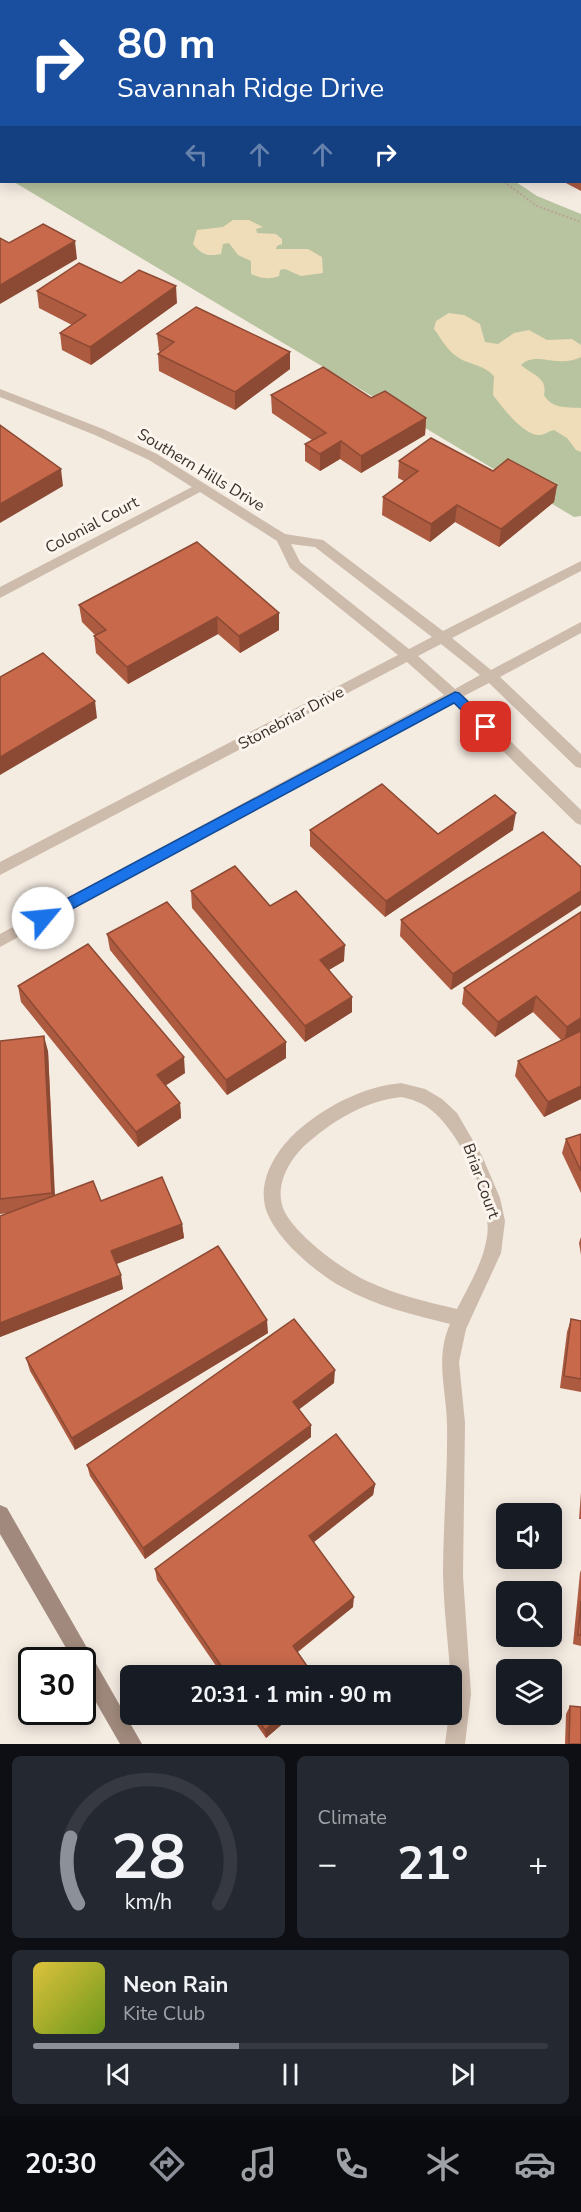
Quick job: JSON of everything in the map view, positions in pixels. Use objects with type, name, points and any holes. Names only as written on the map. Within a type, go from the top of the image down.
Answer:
[{"type":"main road","points":[[0,1515],[132,1744]]},
{"type":"street","name":"Southern Hills Drive","points":[[0,393],[99,432],[153,457],[282,538],[318,543],[443,638],[490,677],[581,763]]},
{"type":"street","name":"Colonial Court","points":[[0,593],[201,487]]},
{"type":"street","points":[[282,538],[295,565],[409,656],[455,696],[581,819]]},
{"type":"street","name":"Stonebriar Drive","points":[[0,869],[581,565]]},
{"type":"street","points":[[0,941],[581,627]]},
{"type":"street","name":"Briar Court","points":[[455,1744],[461,1695],[454,1596],[456,1420],[450,1362],[460,1318],[482,1281],[494,1254],[497,1232],[495,1212],[475,1156],[462,1131],[444,1109],[425,1096],[400,1088],[359,1100],[324,1121],[293,1147],[280,1167],[274,1208],[284,1224],[307,1249],[346,1281],[406,1305],[460,1318]]},
{"type":"path","points":[[505,183],[537,206],[581,222]]},
{"type":"green space","points":[[16,183],[518,183],[537,196],[581,214],[581,516],[574,517]]},
{"type":"sand","points":[[233,220],[249,220],[263,227],[256,229],[257,233],[276,234],[282,239],[282,244],[276,249],[308,249],[322,257],[323,273],[301,276],[285,269],[280,270],[279,276],[261,277],[251,274],[251,261],[238,255],[229,243],[223,244],[221,254],[212,255],[202,252],[193,244],[197,230],[223,227]]},
{"type":"sand","points":[[449,313],[464,315],[480,324],[485,342],[498,344],[514,333],[529,330],[547,340],[572,339],[581,345],[581,357],[572,360],[533,359],[521,365],[541,380],[545,389],[544,395],[551,403],[581,408],[581,452],[576,450],[567,438],[554,430],[542,435],[534,434],[514,420],[493,395],[494,376],[485,369],[452,353],[434,329],[436,321]]},
{"type":"building","points":[[43,224],[75,241],[0,285],[0,238],[9,243]]},
{"type":"building","points":[[79,263],[121,283],[139,270],[176,286],[90,347],[60,333],[86,315],[37,291]]},
{"type":"building","points":[[196,307],[290,352],[235,392],[158,354],[174,342],[157,334]]},
{"type":"building","points":[[323,367],[371,398],[385,391],[426,418],[361,456],[341,441],[320,454],[305,444],[326,433],[271,395]]},
{"type":"building","points":[[0,425],[61,469],[0,504]]},
{"type":"building","points":[[431,438],[493,471],[508,459],[557,485],[501,529],[457,505],[431,524],[383,497],[418,471],[399,461]]},
{"type":"building","points":[[197,542],[279,613],[239,636],[217,617],[127,667],[94,636],[106,630],[79,605]]},
{"type":"building","points":[[43,653],[95,701],[0,757],[0,677]]},
{"type":"building","points":[[382,784],[438,834],[495,795],[516,813],[386,901],[310,830]]},
{"type":"building","points":[[543,832],[581,867],[581,891],[453,974],[401,920]]},
{"type":"building","points":[[235,866],[270,906],[296,891],[345,945],[320,960],[352,997],[305,1026],[191,891]]},
{"type":"building","points":[[167,902],[286,1042],[226,1080],[107,934]]},
{"type":"building","points":[[581,912],[581,1018],[567,1027],[536,996],[498,1022],[464,988]]},
{"type":"building","points":[[88,944],[184,1057],[157,1075],[180,1103],[136,1132],[18,986]]},
{"type":"building","points":[[581,1031],[581,1086],[548,1102],[518,1061]]},
{"type":"building","points":[[44,1036],[52,1193],[0,1199],[0,1041]]},
{"type":"building","points":[[581,1134],[581,1171],[566,1139]]},
{"type":"building","points":[[162,1177],[182,1224],[111,1251],[121,1275],[0,1323],[0,1216],[93,1181],[101,1201]]},
{"type":"building","points":[[218,1246],[267,1320],[72,1438],[26,1358]]},
{"type":"building","points":[[294,1319],[335,1370],[293,1402],[311,1425],[143,1548],[87,1465]]},
{"type":"building","points":[[571,1319],[581,1321],[581,1379],[564,1376]]},
{"type":"building","points":[[336,1434],[375,1484],[309,1536],[354,1597],[293,1646],[306,1665],[220,1665],[155,1569]]},
{"type":"building","points":[[581,1601],[581,1635],[578,1635]]},
{"type":"building","points":[[570,1706],[581,1707],[581,1744],[569,1744]]},
{"type":"building","points":[[262,1725],[271,1725],[265,1730]]},
{"type":"route","points":[[43,918],[455,696],[486,727]]}]
